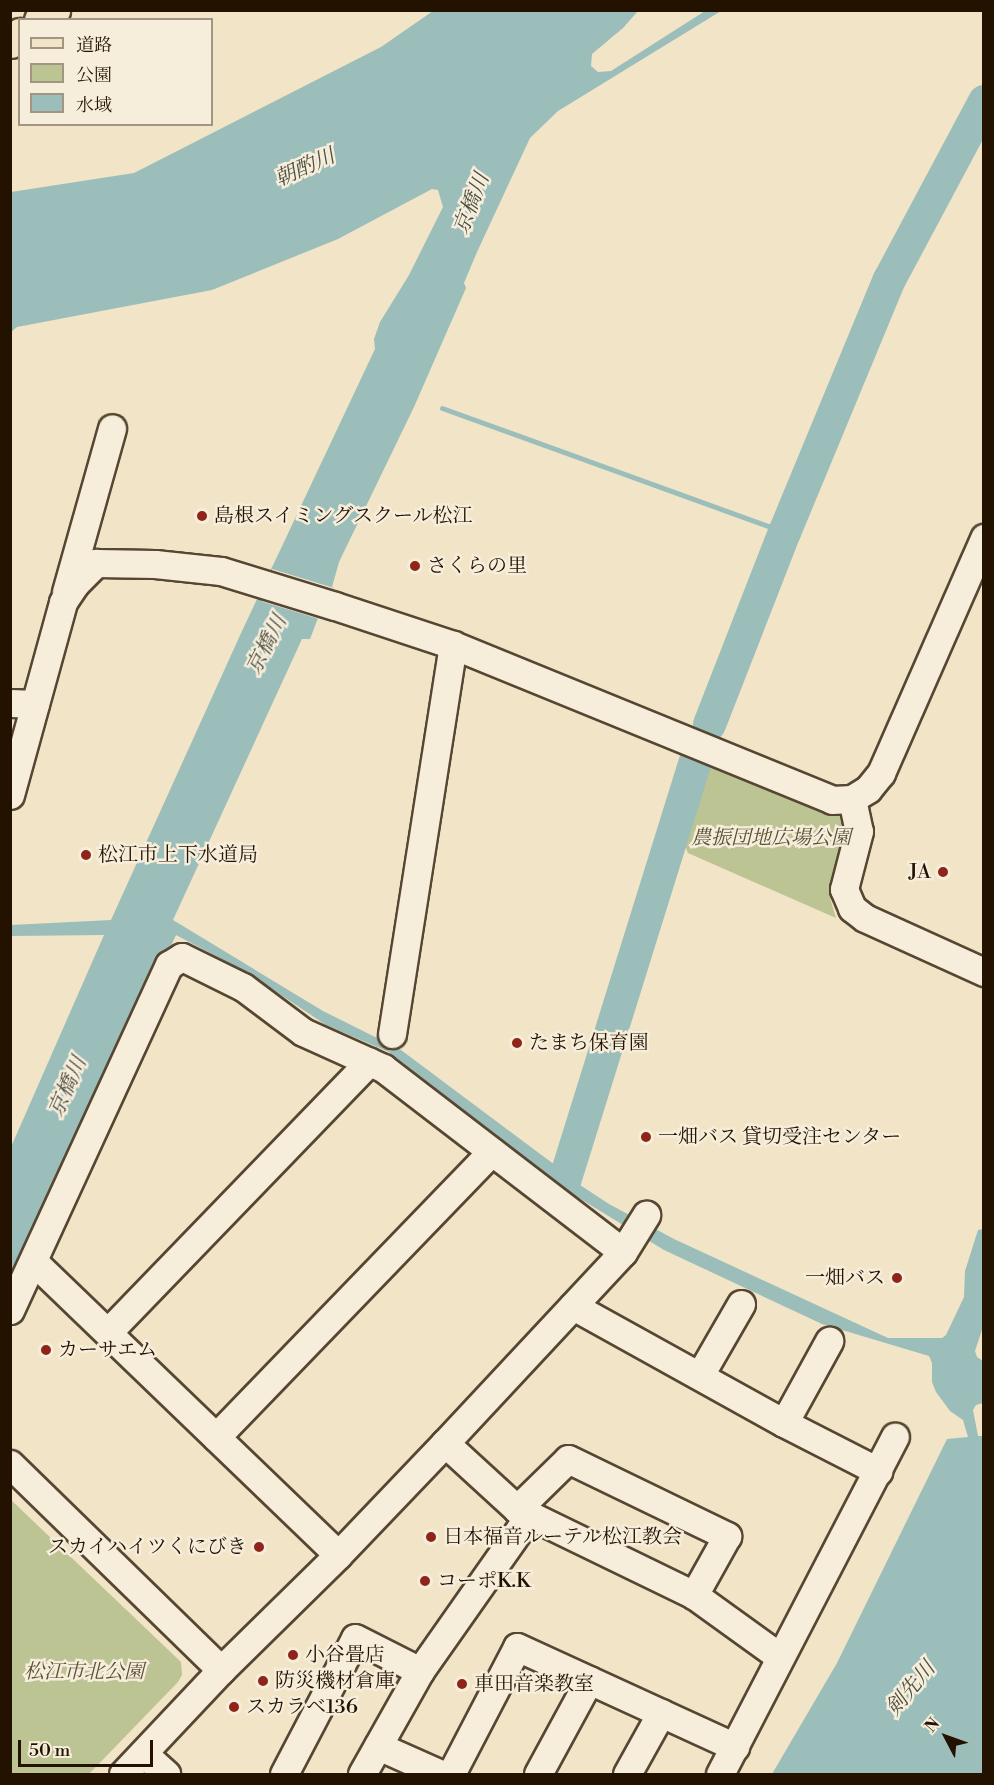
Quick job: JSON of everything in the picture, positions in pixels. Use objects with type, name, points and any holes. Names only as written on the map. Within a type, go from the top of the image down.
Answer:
[{"type":"street","points":[[10,795],[23,703],[63,602],[112,428]]},
{"type":"street","points":[[63,602],[75,585],[96,563],[155,564],[221,571],[453,645],[832,800],[852,799],[868,789],[880,773],[984,538]]},
{"type":"street","points":[[392,1034],[453,645]]},
{"type":"street","points":[[852,799],[860,831],[844,889],[852,908],[865,918],[984,972]]},
{"type":"street","points":[[10,1310],[169,964],[176,958],[186,958],[236,983],[303,1032],[383,1068],[492,1151],[626,1247]]},
{"type":"street","points":[[108,1332],[369,1062]]},
{"type":"street","points":[[216,1437],[492,1151]]},
{"type":"street","points":[[123,1774],[221,1670],[338,1555],[445,1443],[626,1247],[646,1215]]},
{"type":"street","points":[[34,1262],[338,1555]]},
{"type":"street","points":[[700,1375],[741,1304]]},
{"type":"street","points":[[573,1306],[783,1423],[878,1472]]},
{"type":"street","points":[[783,1423],[829,1341]]},
{"type":"street","points":[[720,1774],[895,1437]]},
{"type":"street","points":[[445,1443],[523,1513],[694,1595],[780,1657]]},
{"type":"street","points":[[362,1774],[420,1671],[523,1513],[568,1459],[727,1536],[694,1595]]},
{"type":"street","points":[[10,1464],[221,1670]]},
{"type":"street","points":[[284,1774],[355,1638],[420,1671]]},
{"type":"street","points":[[451,1774],[517,1647],[735,1747]]},
{"type":"street","points":[[538,1774],[589,1680]]},
{"type":"street","points":[[627,1774],[661,1713]]},
{"type":"street","points":[[378,1746],[441,1774]]},
{"type":"street","points":[[144,1754],[166,1774]]},
{"type":"green space","name":"農振団地広場公園","points":[[704,762],[776,788],[843,818],[847,845],[832,880],[830,898],[836,918],[688,853],[678,830]]},
{"type":"green space","name":"松江市北公園","points":[[10,1499],[181,1662],[182,1675],[178,1682],[89,1774],[11,1774]]},
{"type":"water","points":[[433,11],[638,11],[623,28],[592,54],[591,66],[598,72],[611,71],[705,11],[721,11],[558,111],[530,138],[477,252],[464,283],[466,288],[414,407],[339,562],[332,587],[339,590],[327,621],[318,618],[310,639],[302,639],[173,920],[323,1011],[401,1050],[559,1168],[562,1167],[572,1174],[577,1183],[609,1204],[674,1239],[888,1338],[942,1338],[946,1335],[964,1297],[965,1271],[978,1230],[983,1229],[983,1327],[975,1351],[977,1357],[983,1361],[983,1403],[976,1405],[973,1410],[978,1436],[984,1436],[983,1774],[772,1774],[837,1663],[947,1439],[968,1437],[963,1420],[950,1411],[936,1392],[932,1382],[932,1363],[929,1356],[822,1324],[664,1250],[574,1195],[389,1052],[326,1025],[248,973],[176,935],[11,1290],[11,1147],[104,935],[11,936],[11,925],[111,920],[242,631],[375,349],[374,339],[380,322],[409,275],[443,207],[438,190],[432,189],[338,239],[212,290],[17,327],[11,332],[11,192],[134,173],[381,47]]},
{"type":"pier","points":[[272,569],[339,589],[329,622],[262,602]]},
{"type":"waterway","points":[[709,724],[784,532],[889,279],[984,101]]},
{"type":"waterway","points":[[442,408],[784,532]]},
{"type":"waterway","points":[[564,1181],[696,758]]},
{"type":"place","name":"島根スイミングスクール松江","points":[[202,516]]},
{"type":"place","name":"さくらの里","points":[[415,566]]},
{"type":"place","name":"松江市上下水道局","points":[[86,855]]},
{"type":"place","name":"JA","points":[[943,872]]},
{"type":"place","name":"たまち保育園","points":[[517,1043]]},
{"type":"place","name":"一畑バス 貸切受注センター","points":[[646,1137]]},
{"type":"place","name":"一畑バス","points":[[897,1278]]},
{"type":"place","name":"カーサエム","points":[[46,1350]]},
{"type":"place","name":"日本福音ルーテル松江教会","points":[[431,1537]]},
{"type":"place","name":"スカイハイツくにびき","points":[[259,1547]]},
{"type":"place","name":"コーポK.K","points":[[425,1581]]},
{"type":"place","name":"小谷畳店","points":[[293,1655]]},
{"type":"place","name":"防災機材倉庫","points":[[263,1681]]},
{"type":"place","name":"車田音楽教室","points":[[462,1684]]},
{"type":"place","name":"スカラベ136","points":[[234,1707]]},
{"type":"water label","name":"朝酌川","points":[[305,168]]},
{"type":"water label","name":"京橋川","points":[[472,204]]},
{"type":"water label","name":"京橋川","points":[[267,645]]},
{"type":"water label","name":"京橋川","points":[[68,1087]]},
{"type":"water label","name":"剣先川","points":[[911,1689]]}]
